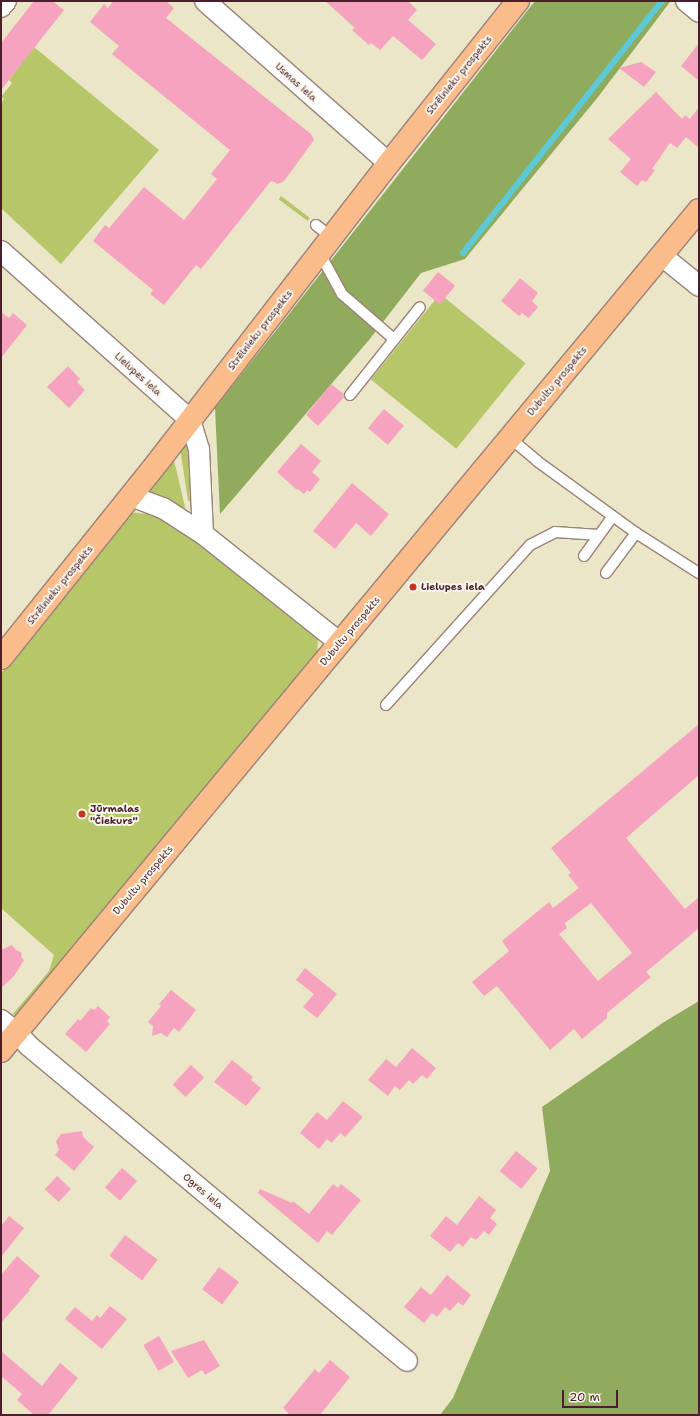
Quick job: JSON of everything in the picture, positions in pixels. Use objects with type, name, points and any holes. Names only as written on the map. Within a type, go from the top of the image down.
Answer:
[{"type":"main road","name":"Strēlnieku prospekts","points":[[1,658],[190,420],[322,238],[388,163],[518,1]]},
{"type":"main road","name":"Dubultu prospekts","points":[[1,1051],[9,1026],[340,643],[699,210]]},
{"type":"street","points":[[1,8],[6,1]]},
{"type":"street","name":"Usmas iela","points":[[205,1],[388,163]]},
{"type":"street","points":[[686,1],[699,12]]},
{"type":"street","name":"Lielupes iela","points":[[1,251],[190,420]]},
{"type":"street","points":[[662,255],[699,286]]},
{"type":"street","points":[[190,420],[199,449],[203,534]]},
{"type":"street","points":[[131,496],[163,508],[203,534],[340,643]]},
{"type":"street","name":"Ogres iela","points":[[9,1026],[29,1046],[407,1361]]},
{"type":"lane","points":[[322,238],[342,294],[394,339]]},
{"type":"lane","points":[[350,395],[420,307]]},
{"type":"lane","points":[[510,438],[537,461],[636,533],[699,573]]},
{"type":"lane","points":[[584,556],[614,516]]},
{"type":"lane","points":[[386,705],[530,545],[555,532],[599,535]]},
{"type":"lane","points":[[606,573],[636,533]]},
{"type":"green space","points":[[535,1],[670,2],[598,97],[465,259],[421,273],[369,340],[220,514],[215,408]]},
{"type":"green space","points":[[34,47],[159,150],[61,264],[1,208],[1,104],[4,99],[1,97],[12,83],[9,80]]},
{"type":"green space","points":[[281,196],[310,218],[307,221],[279,199]]},
{"type":"green space","points":[[440,294],[525,363],[456,449],[371,379]]},
{"type":"green space","points":[[185,444],[191,451],[192,499],[190,502],[188,500],[180,449]]},
{"type":"green space","points":[[174,460],[185,507],[183,512],[150,495],[150,490]]},
{"type":"green space","points":[[127,512],[159,515],[190,535],[318,638],[317,654],[23,1013],[12,1015],[49,971],[54,955],[1,908],[1,673]]},
{"type":"green space","points":[[699,1001],[699,1415],[440,1415],[453,1398],[550,1171],[542,1107],[664,1022]]},
{"type":"building","points":[[34,1],[52,1],[64,10],[1,90],[1,43]]},
{"type":"building","points":[[113,1],[166,1],[174,8],[166,18],[311,134],[314,140],[284,181],[278,184],[271,181],[201,269],[196,265],[164,305],[150,294],[153,290],[93,241],[105,225],[109,228],[144,187],[184,220],[217,179],[211,174],[230,150],[112,54],[119,46],[90,22],[104,4],[108,8]]},
{"type":"building","points":[[325,1],[408,1],[417,10],[408,20],[436,44],[422,60],[393,36],[380,50],[371,43],[369,45],[352,30],[355,28]]},
{"type":"building","points":[[699,43],[699,81],[681,66]]},
{"type":"building","points":[[641,62],[656,72],[644,87],[619,68]]},
{"type":"building","points":[[656,92],[682,119],[685,115],[690,119],[699,107],[699,148],[686,137],[677,148],[670,143],[652,169],[655,170],[646,182],[642,180],[637,186],[620,172],[631,159],[608,139]]},
{"type":"building","points":[[438,272],[455,286],[440,304],[423,291]]},
{"type":"building","points":[[520,278],[538,293],[532,301],[538,307],[529,318],[522,313],[519,316],[501,301]]},
{"type":"building","points":[[1,312],[9,318],[13,313],[27,325],[1,358]]},
{"type":"building","points":[[68,366],[80,379],[77,382],[85,390],[69,408],[47,387]]},
{"type":"building","points":[[331,384],[344,394],[344,397],[318,426],[306,415]]},
{"type":"building","points":[[384,409],[404,426],[388,445],[368,428]]},
{"type":"building","points":[[301,444],[321,461],[312,472],[320,479],[310,492],[307,490],[304,494],[298,489],[297,490],[277,472]]},
{"type":"building","points":[[352,483],[389,514],[371,536],[356,523],[335,549],[313,531]]},
{"type":"building","points":[[699,724],[699,775],[626,838],[685,909],[699,897],[699,928],[646,972],[651,977],[607,1013],[607,1018],[582,1039],[574,1029],[550,1050],[497,986],[484,996],[472,982],[509,951],[502,941],[549,902],[553,908],[579,888],[568,875],[571,873],[551,848]],"holes":[[[591,903],[632,953],[598,981],[559,934],[567,928],[565,923]]]},
{"type":"building","points":[[12,945],[16,950],[22,953],[21,957],[24,960],[14,976],[1,988],[1,950]]},
{"type":"building","points":[[305,968],[337,994],[317,1018],[303,1007],[314,994],[296,980]]},
{"type":"building","points":[[171,990],[196,1010],[179,1032],[174,1028],[167,1037],[161,1033],[152,1036],[153,1026],[148,1022],[161,1006],[159,1004]]},
{"type":"building","points":[[98,1006],[110,1017],[107,1021],[110,1024],[86,1052],[65,1034],[78,1019],[80,1021],[91,1008],[94,1010]]},
{"type":"building","points":[[412,1048],[436,1068],[427,1079],[422,1075],[413,1084],[409,1080],[400,1090],[395,1086],[388,1096],[368,1080],[386,1059],[396,1067]]},
{"type":"building","points":[[232,1060],[253,1077],[251,1080],[261,1088],[246,1106],[214,1082]]},
{"type":"building","points":[[191,1065],[204,1077],[186,1097],[173,1085]]},
{"type":"building","points":[[343,1101],[363,1117],[345,1137],[340,1133],[332,1143],[327,1139],[319,1149],[300,1133],[317,1112],[327,1120]]},
{"type":"building","points":[[82,1131],[83,1137],[94,1147],[74,1171],[55,1155],[59,1150],[56,1141],[61,1134]]},
{"type":"building","points":[[516,1151],[538,1169],[521,1189],[500,1171]]},
{"type":"building","points":[[122,1168],[137,1181],[120,1201],[105,1188]]},
{"type":"building","points":[[57,1176],[71,1189],[59,1202],[45,1189]]},
{"type":"building","points":[[333,1184],[338,1188],[341,1184],[361,1200],[332,1235],[327,1231],[318,1243],[258,1193],[260,1189],[292,1203],[293,1201],[309,1214]]},
{"type":"building","points":[[479,1196],[496,1210],[490,1218],[497,1224],[489,1235],[484,1231],[476,1240],[471,1237],[463,1247],[458,1243],[450,1252],[430,1236],[446,1216],[457,1225]]},
{"type":"building","points":[[9,1216],[24,1228],[1,1257],[1,1226]]},
{"type":"building","points":[[125,1235],[158,1260],[142,1280],[109,1256]]},
{"type":"building","points":[[17,1256],[40,1276],[29,1289],[30,1290],[1,1323],[1,1275]]},
{"type":"building","points":[[219,1267],[239,1282],[222,1304],[202,1289]]},
{"type":"building","points":[[447,1275],[471,1295],[463,1306],[458,1302],[450,1311],[445,1307],[437,1317],[432,1313],[424,1323],[404,1307],[421,1287],[431,1295]]},
{"type":"building","points":[[110,1306],[127,1319],[102,1349],[65,1319],[75,1307],[92,1321],[97,1315],[100,1318]]},
{"type":"building","points":[[159,1336],[174,1362],[158,1371],[143,1345]]},
{"type":"building","points":[[204,1340],[220,1366],[205,1375],[202,1370],[188,1378],[171,1351]]},
{"type":"building","points":[[1,1351],[42,1386],[60,1363],[78,1378],[48,1415],[34,1415],[17,1400],[22,1394],[1,1376]]},
{"type":"building","points":[[330,1360],[350,1377],[320,1415],[290,1415],[283,1408],[315,1369],[319,1373]]},
{"type":"waterway","points":[[463,253],[662,1]]},
{"type":"place","name":"Lielupes iela","points":[[413,587]]},
{"type":"place","name":"Jūrmalas \"Čiekurs\"","points":[[82,814]]}]
